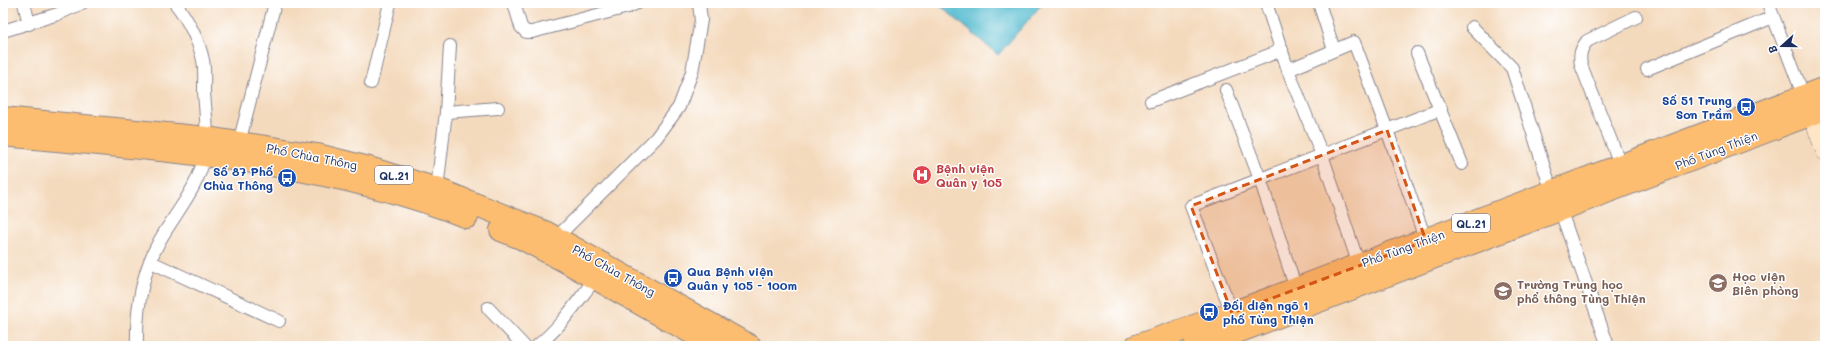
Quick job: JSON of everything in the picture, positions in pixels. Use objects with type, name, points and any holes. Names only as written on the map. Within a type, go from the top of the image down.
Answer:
[{"type":"highway","name":"QL.21","points":[[1813,107],[1825,88]]},
{"type":"highway","name":"Phố Tùng Thiện","points":[[1195,346],[1248,328],[1556,200],[1621,166],[1813,107]]},
{"type":"highway","name":"Phố Tùng Thiện","points":[[1136,346],[1232,313],[1426,241],[1556,200],[1813,107]]},
{"type":"highway","name":"Phố Chùa Thông","points":[[3,118],[206,147],[304,171],[366,176],[437,189],[549,243],[750,346]]},
{"type":"highway","name":"Phố Chùa Thông","points":[[3,135],[206,147],[239,143],[317,155],[521,238],[549,243],[595,279],[715,346]]},
{"type":"main road","points":[[1813,107],[1825,152]]},
{"type":"street","points":[[24,3],[29,24]]},
{"type":"street","points":[[3,31],[29,24],[82,3]]},
{"type":"street","points":[[137,346],[140,300],[150,262],[160,240],[186,201],[206,147],[203,60],[193,33],[175,3]]},
{"type":"street","points":[[239,143],[275,3]]},
{"type":"street","points":[[371,83],[390,3]]},
{"type":"street","points":[[514,3],[521,27],[526,32],[532,32],[628,7],[637,3]]},
{"type":"street","points":[[549,243],[656,138],[679,107],[692,72],[701,20],[699,3]]},
{"type":"street","points":[[1266,3],[1288,70],[1322,155],[1359,265]]},
{"type":"street","points":[[1319,3],[1334,50]]},
{"type":"street","points":[[1768,3],[1813,107]]},
{"type":"street","points":[[1621,166],[1581,65],[1580,56],[1582,47],[1587,41],[1636,17]]},
{"type":"street","points":[[1647,69],[1773,17]]},
{"type":"street","points":[[1472,27],[1512,68],[1556,200],[1608,346]]},
{"type":"street","points":[[1288,70],[1354,42],[1426,241]]},
{"type":"street","points":[[437,189],[446,112],[450,46]]},
{"type":"street","points":[[1151,101],[1282,50]]},
{"type":"street","points":[[1417,53],[1441,109],[1462,164]]},
{"type":"street","points":[[1226,90],[1260,179],[1296,288]]},
{"type":"street","points":[[446,112],[498,108]]},
{"type":"street","points":[[1232,313],[1191,206],[1441,109]]},
{"type":"street","points":[[150,262],[279,321]]},
{"type":"street","points":[[537,346],[572,309],[595,279]]},
{"type":"street","points":[[488,308],[524,346]]},
{"type":"highlighted area","points":[[1387,130],[1426,241],[1232,313],[1191,206]]},
{"type":"water","points":[[937,3],[1043,3],[998,55]]},
{"type":"place","name":"Số 51 Trung Sơn Trầm","points":[[1746,107]]},
{"type":"place","name":"Bệnh viện Quân y 105","points":[[922,175]]},
{"type":"place","name":"Số 87 Phố Chùa Thông","points":[[287,178]]},
{"type":"place","name":"Qua Bệnh viện Quân y 105 - 100m","points":[[673,278]]},
{"type":"place","name":"Học viện Biên phòng","points":[[1718,283]]},
{"type":"place","name":"Trường Trung học phổ thông Tùng Thiện","points":[[1503,291]]},
{"type":"place","name":"Đối diện ngõ 1 phố Tùng Thiện","points":[[1209,312]]}]
